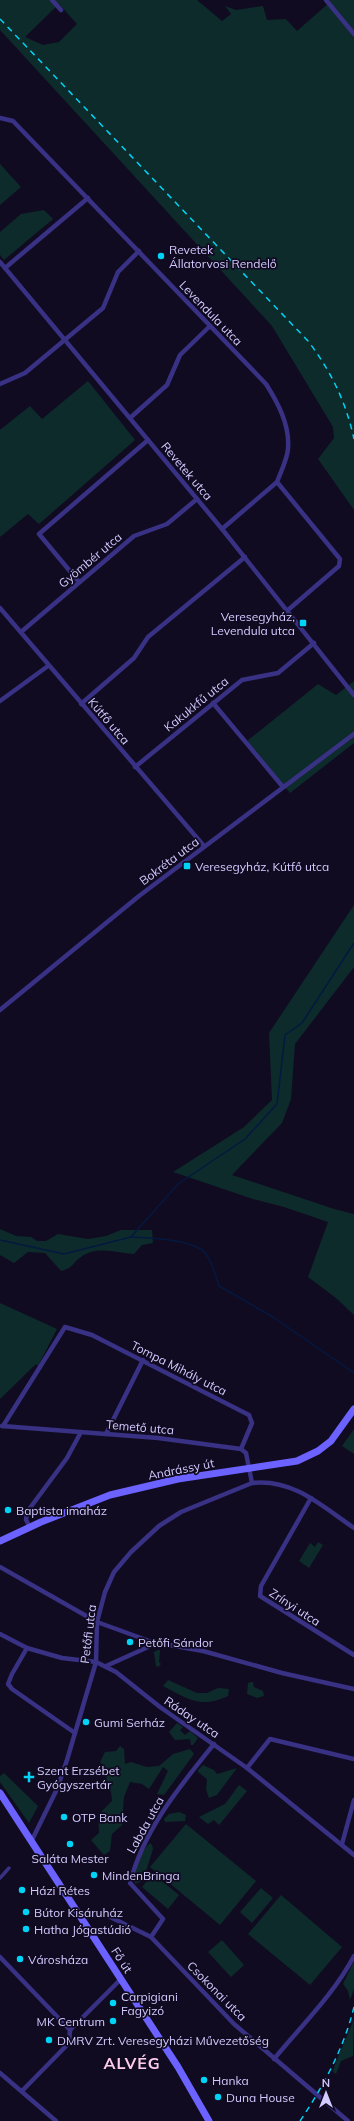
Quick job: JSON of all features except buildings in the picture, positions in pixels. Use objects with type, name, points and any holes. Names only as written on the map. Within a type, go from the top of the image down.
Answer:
[{"type":"main road","name":"Andrássy út","points":[[0,1541],[30,1527],[110,1495],[178,1479],[297,1461],[318,1452],[331,1441],[354,1409]]},
{"type":"main road","name":"Fő út","points":[[0,1793],[121,1979],[210,2121]]},
{"type":"street","points":[[52,0],[61,10]]},
{"type":"street","points":[[326,0],[354,34]]},
{"type":"street","name":"Levendula utca","points":[[0,118],[13,121],[266,384],[278,405],[286,426],[288,449],[277,482]]},
{"type":"street","points":[[5,268],[88,198]]},
{"type":"street","points":[[0,384],[25,373],[103,308],[118,272],[139,251]]},
{"type":"street","name":"Revetek utca","points":[[0,262],[245,557],[314,643],[354,696]]},
{"type":"street","points":[[130,418],[167,385],[180,355],[210,326]]},
{"type":"street","points":[[79,582],[39,534],[148,440]]},
{"type":"street","points":[[222,529],[277,482],[340,559],[339,566],[288,610]]},
{"type":"street","name":"Gyömbér utca","points":[[21,632],[134,536],[167,524],[197,499]]},
{"type":"street","points":[[81,704],[134,658],[148,637],[245,557]]},
{"type":"street","name":"Kútfő utca","points":[[0,608],[48,666],[204,846]]},
{"type":"street","points":[[0,617],[4,614]]},
{"type":"street","name":"Kakukkfű utca","points":[[135,767],[242,680],[278,673],[314,643]]},
{"type":"street","points":[[0,701],[48,666]]},
{"type":"street","points":[[213,703],[283,787]]},
{"type":"street","name":"Bokréta utca","points":[[0,1010],[56,962],[204,846],[354,734]]},
{"type":"street","name":"Tompa Mihály utca","points":[[1,1426],[65,1327],[92,1335],[249,1415],[252,1423],[241,1449]]},
{"type":"street","points":[[106,1434],[143,1360]]},
{"type":"street","name":"Temető utca","points":[[1,1426],[204,1443],[241,1449]]},
{"type":"street","points":[[30,1527],[26,1520],[27,1512],[67,1458],[81,1432]]},
{"type":"street","points":[[241,1449],[246,1453],[252,1483]]},
{"type":"street","name":"Petőfi utca","points":[[31,1842],[57,1789],[75,1733],[96,1662],[97,1622],[105,1592],[114,1572],[131,1552],[159,1526],[181,1512],[252,1483],[261,1482],[285,1485],[301,1491],[354,1528]]},
{"type":"street","name":"Zrínyi utca","points":[[311,1498],[261,1586],[260,1596],[354,1655]]},
{"type":"street","points":[[0,1567],[97,1622],[157,1643],[204,1651],[282,1673],[354,1689]]},
{"type":"street","name":"Ráday utca","points":[[0,1634],[27,1648],[62,1658],[96,1662],[106,1666],[160,1707],[247,1768],[342,1844],[354,1856]]},
{"type":"street","points":[[106,1666],[157,1643]]},
{"type":"street","points":[[27,1648],[9,1679],[8,1684],[12,1689],[75,1733]]},
{"type":"street","points":[[247,1768],[270,1739],[354,1759]]},
{"type":"street","name":"Labda utca","points":[[151,1936],[163,1919],[130,1883],[135,1865],[150,1832],[169,1805],[176,1790],[214,1744]]},
{"type":"street","points":[[342,1844],[354,1800]]},
{"type":"street","points":[[0,1878],[9,1868]]},
{"type":"street","name":"Csokonai utca","points":[[80,1917],[104,1914],[151,1936],[234,2024],[348,2121]]},
{"type":"street","points":[[274,2059],[324,2000],[347,1970],[354,1956]]},
{"type":"street","points":[[0,1957],[70,2030]]},
{"type":"street","points":[[22,2091],[69,2043],[70,2030],[121,1979]]},
{"type":"street","points":[[0,2073],[56,2121]]},
{"type":"green space","points":[[0,0],[197,0],[222,21],[231,14],[225,6],[236,10],[263,6],[267,20],[286,19],[297,31],[330,2],[329,0],[354,0],[354,510],[318,459],[334,438],[333,427],[272,326],[0,30]],"holes":[[[59,4],[77,24],[59,42],[43,45],[25,37]]]},
{"type":"green space","points":[[0,164],[21,187],[0,205]]},
{"type":"green space","points":[[44,210],[53,219],[4,260],[0,255],[0,232],[21,214]]},
{"type":"green space","points":[[88,381],[135,440],[39,524],[28,514],[0,537],[0,430],[30,406],[42,419]]},
{"type":"green space","points":[[354,681],[354,743],[290,793],[247,741],[318,684],[336,695]]},
{"type":"green space","points":[[354,905],[354,967],[295,1044],[291,1099],[282,1123],[232,1175],[334,1209],[354,1214],[354,1315],[336,1298],[308,1277],[328,1222],[173,1172],[244,1127],[272,1100],[269,1033]]},
{"type":"green space","points":[[0,1229],[16,1236],[31,1237],[37,1241],[46,1241],[58,1234],[88,1239],[106,1236],[121,1230],[152,1230],[153,1243],[142,1245],[134,1254],[93,1251],[78,1259],[71,1267],[61,1271],[45,1253],[28,1252],[14,1263],[0,1255]]},
{"type":"green space","points":[[0,1303],[57,1329],[38,1366],[36,1364],[0,1399]]},
{"type":"green space","points":[[354,1429],[354,1454],[342,1446]]},
{"type":"green space","points":[[318,1542],[323,1545],[309,1568],[299,1561],[310,1543],[315,1547]]},
{"type":"green space","points":[[160,1650],[159,1662],[161,1664],[158,1667],[156,1666],[154,1652]]},
{"type":"green space","points":[[168,1680],[197,1693],[207,1693],[218,1688],[229,1689],[228,1696],[210,1702],[194,1701],[163,1686]]},
{"type":"green space","points":[[253,1682],[254,1687],[263,1691],[264,1696],[257,1698],[247,1694],[248,1683]]},
{"type":"green space","points":[[177,1723],[183,1727],[180,1730],[185,1735],[190,1731],[198,1738],[193,1745],[191,1745],[190,1739],[175,1740],[169,1732]]},
{"type":"green space","points":[[120,1746],[124,1749],[125,1764],[131,1762],[147,1767],[159,1766],[173,1754],[190,1749],[194,1754],[164,1795],[157,1794],[168,1771],[163,1767],[149,1789],[142,1784],[130,1782],[124,1797],[122,1825],[112,1834],[110,1851],[104,1855],[91,1840],[99,1833],[98,1815],[112,1801],[111,1792],[105,1783],[106,1772],[100,1762],[105,1752],[116,1751]]},
{"type":"green space","points":[[203,1765],[214,1770],[217,1774],[237,1768],[217,1795],[209,1798],[206,1789],[207,1779],[198,1772]]},
{"type":"green space","points":[[4,1773],[38,1806],[29,1823],[0,1782],[0,1776]]},
{"type":"green space","points":[[239,1785],[247,1791],[219,1825],[214,1820],[208,1824],[199,1817],[225,1804]]},
{"type":"green space","points":[[179,1812],[186,1815],[185,1821],[165,1822],[164,1819],[169,1814]]},
{"type":"green space","points":[[186,1824],[256,1881],[220,1925],[150,1867]]},
{"type":"green space","points":[[150,1843],[153,1849],[143,1881],[135,1884],[135,1874],[138,1862]]},
{"type":"green space","points":[[153,1874],[179,1895],[168,1909],[142,1887]]},
{"type":"green space","points":[[261,1888],[273,1898],[252,1923],[240,1912]]},
{"type":"green space","points":[[281,1895],[342,1947],[310,1985],[248,1934]]},
{"type":"green space","points":[[222,1940],[244,1965],[231,1977],[208,1952]]},
{"type":"green space","points":[[354,1961],[354,1989],[350,2000],[348,1991],[343,1984]]},
{"type":"green space","points":[[354,2019],[353,2056],[341,2061],[336,2074],[333,2072],[334,2067]]},
{"type":"waterway","points":[[0,1240],[64,1254],[131,1237],[178,1184],[245,1139],[277,1104],[285,1035],[302,1023],[354,943]]},
{"type":"waterway","points":[[131,1237],[175,1241],[199,1248],[210,1260],[219,1286],[273,1317],[354,1373]]},
{"type":"railway","points":[[0,19],[308,341],[331,375],[337,387],[347,412],[354,439]]},
{"type":"railway","points":[[300,2121],[317,2095],[332,2067],[345,2037],[354,2007]]},
{"type":"place","name":"Revetek Állatorvosi Rendelő","points":[[161,256]]},
{"type":"place","name":"Veresegyház, Levendula utca","points":[[303,623]]},
{"type":"place","name":"Veresegyház, Kútfő utca","points":[[187,866]]},
{"type":"place","name":"Baptista imaház","points":[[8,1510]]},
{"type":"place","name":"Petőfi Sándor","points":[[130,1642]]},
{"type":"place","name":"Gumi Serház","points":[[86,1722]]},
{"type":"place","name":"Szent Erzsébet Gyógyszertár","points":[[29,1777]]},
{"type":"place","name":"OTP Bank","points":[[64,1817]]},
{"type":"place","name":"Saláta Mester","points":[[70,1844]]},
{"type":"place","name":"MindenBringa","points":[[94,1875]]},
{"type":"place","name":"Házi Rétes","points":[[22,1890]]},
{"type":"place","name":"Bútor Kisáruház","points":[[26,1912]]},
{"type":"place","name":"Hatha Jógastúdió","points":[[26,1929]]},
{"type":"place","name":"Városháza","points":[[20,1959]]},
{"type":"place","name":"Carpigiani Fagyizó","points":[[113,2003]]},
{"type":"place","name":"MK Centrum","points":[[113,2021]]},
{"type":"place","name":"DMRV Zrt. Veresegyházi Művezetőség","points":[[49,2040]]},
{"type":"place","name":"Hanka","points":[[204,2080]]},
{"type":"place","name":"Duna House","points":[[218,2097]]},
{"type":"district","name":"ALVÉG","points":[[132,2063]]}]
